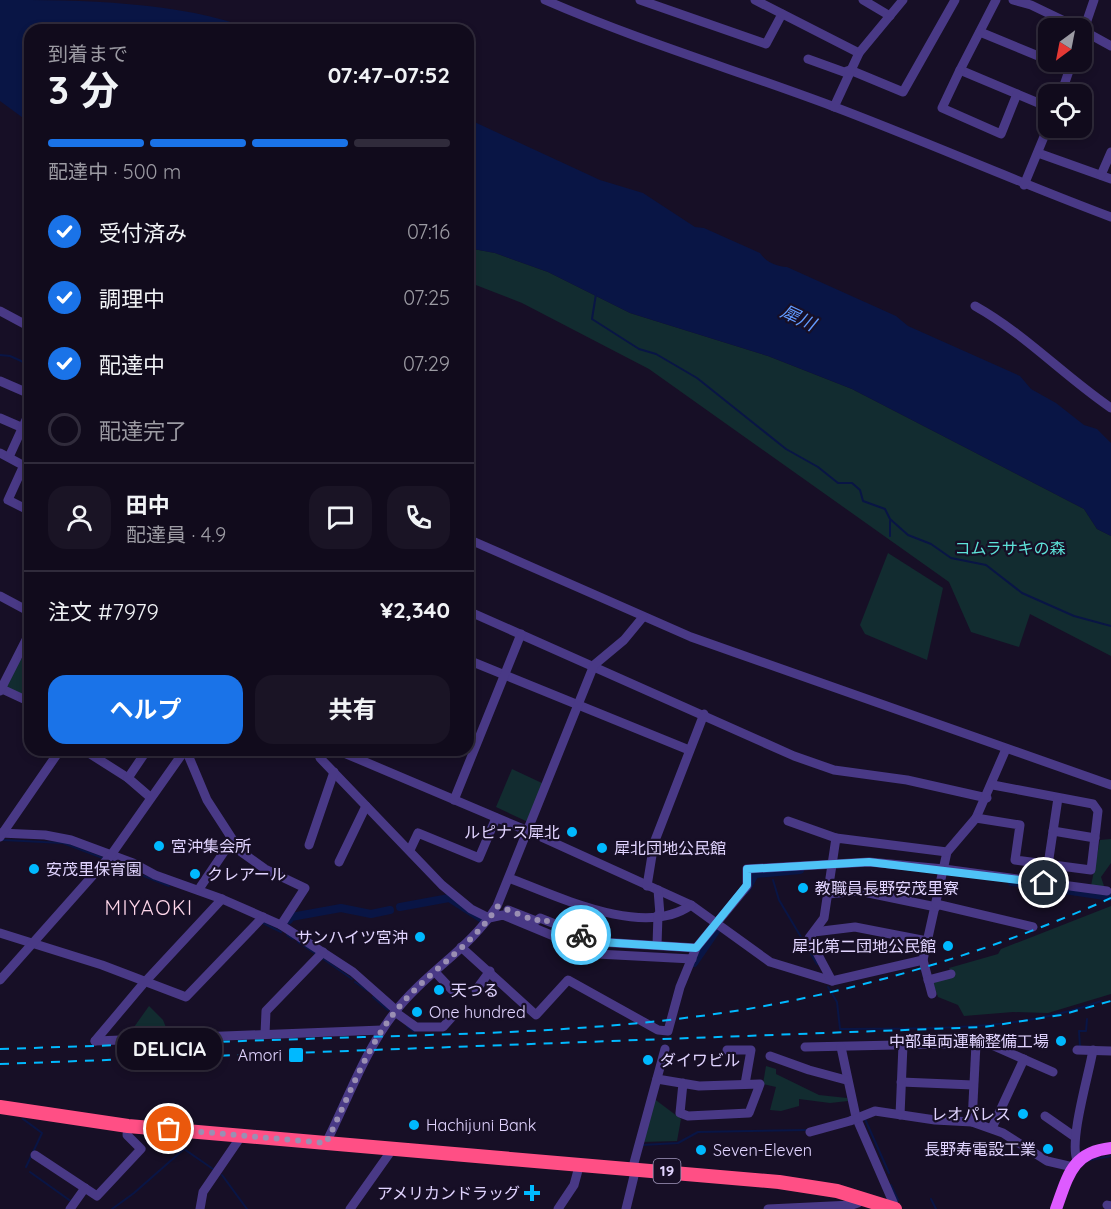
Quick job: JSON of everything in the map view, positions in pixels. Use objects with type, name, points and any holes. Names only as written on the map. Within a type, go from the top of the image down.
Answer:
[{"type":"highway","name":"19","points":[[0,1107],[128,1126],[580,1163],[779,1182],[860,1198],[896,1209]]},
{"type":"main road","points":[[1056,1209],[1075,1163],[1096,1150],[1111,1148]]},
{"type":"street","points":[[545,0],[646,41],[834,107],[1024,185],[1111,217]]},
{"type":"street","points":[[640,0],[766,44],[782,14]]},
{"type":"street","points":[[755,0],[859,53]]},
{"type":"street","points":[[863,0],[890,16]]},
{"type":"street","points":[[834,107],[859,53],[903,0]]},
{"type":"street","points":[[808,59],[844,72],[850,70],[903,92],[955,0]]},
{"type":"street","points":[[996,0],[942,108],[1001,134],[1017,94]]},
{"type":"street","points":[[1013,0],[1032,5],[1056,18]]},
{"type":"street","points":[[1086,18],[1094,0]]},
{"type":"street","points":[[980,32],[1038,56]]},
{"type":"street","points":[[1092,36],[1111,46]]},
{"type":"street","points":[[960,70],[1038,103]]},
{"type":"street","points":[[1024,185],[1044,138]]},
{"type":"street","points":[[1101,176],[1111,152]]},
{"type":"street","points":[[1038,153],[1111,179]]},
{"type":"street","points":[[975,306],[1029,340],[1044,357],[1111,408]]},
{"type":"street","points":[[0,311],[24,324]]},
{"type":"street","points":[[0,381],[24,391]]},
{"type":"street","points":[[0,418],[22,428]]},
{"type":"street","points":[[24,424],[4,455],[24,465]]},
{"type":"street","points":[[24,472],[8,500],[24,508]]},
{"type":"street","points":[[474,542],[691,637],[979,736],[1006,749],[1111,785]]},
{"type":"street","points":[[0,596],[24,609]]},
{"type":"street","points":[[474,613],[794,756],[834,770],[907,780],[987,798]]},
{"type":"street","points":[[326,1143],[382,1030],[395,1011],[461,947],[498,906],[594,665],[630,635],[642,617]]},
{"type":"street","points":[[474,752],[521,634]]},
{"type":"street","points":[[24,644],[1,690],[24,700]]},
{"type":"street","points":[[474,662],[689,750]]},
{"type":"street","points":[[647,886],[654,843],[704,714]]},
{"type":"street","points":[[932,994],[923,960],[942,883],[947,852],[976,818],[993,785],[1006,749]]},
{"type":"street","points":[[1,835],[56,756]]},
{"type":"street","points":[[93,756],[128,778],[150,798]]},
{"type":"street","points":[[128,778],[143,756]]},
{"type":"street","points":[[0,980],[111,855],[181,756]]},
{"type":"street","points":[[188,756],[207,800],[240,851],[265,869],[305,888],[281,925]]},
{"type":"street","points":[[320,756],[442,885],[471,909],[489,918],[503,915],[597,954],[692,960]]},
{"type":"street","points":[[352,756],[528,831],[691,905],[770,962],[832,981],[923,960]]},
{"type":"street","points":[[454,800],[472,756]]},
{"type":"street","points":[[309,846],[334,772]]},
{"type":"street","points":[[976,818],[1020,825],[1015,860],[1091,870],[1098,811],[1093,804],[993,785]]},
{"type":"street","points":[[1048,865],[1058,798]]},
{"type":"street","points":[[339,862],[366,806]]},
{"type":"street","points":[[410,850],[418,833],[479,858],[496,818]]},
{"type":"street","points":[[788,821],[836,838],[947,852]]},
{"type":"street","points":[[1053,831],[1095,838]]},
{"type":"street","points":[[1,835],[56,837],[111,855],[155,875],[222,898],[281,925],[323,952],[353,972],[416,1027],[443,1027],[452,1017]]},
{"type":"street","points":[[832,981],[809,938],[824,918],[836,838]]},
{"type":"street","points":[[199,890],[232,840]]},
{"type":"street","points":[[461,947],[490,971],[536,1016],[568,980],[658,1030],[668,1031],[680,987],[696,948],[747,885],[747,869],[869,862],[944,869],[1107,891]]},
{"type":"street","points":[[509,878],[606,914],[648,917],[683,911],[691,905]]},
{"type":"street","points":[[657,945],[658,890]]},
{"type":"street","points":[[828,894],[859,891],[1033,927]]},
{"type":"street","points":[[222,898],[146,981],[96,1041],[382,1030]]},
{"type":"street","points":[[498,906],[536,921],[540,918],[600,942],[696,948]]},
{"type":"street","points":[[0,933],[33,942],[186,997],[263,917]]},
{"type":"street","points":[[814,932],[855,927],[927,941]]},
{"type":"street","points":[[265,1034],[266,1011],[323,952]]},
{"type":"street","points":[[476,990],[490,971]]},
{"type":"street","points":[[435,972],[452,990]]},
{"type":"street","points":[[928,980],[951,974]]},
{"type":"street","points":[[805,1047],[987,1043],[1053,1072]]},
{"type":"street","points":[[972,1122],[975,1044]]},
{"type":"street","points":[[900,1115],[903,1045]]},
{"type":"street","points":[[841,1047],[846,1080],[858,1116],[896,1209]]},
{"type":"street","points":[[626,1209],[648,1104],[665,1048]]},
{"type":"street","points":[[727,1050],[751,1050],[746,1084]]},
{"type":"street","points":[[1077,1050],[1111,1051]]},
{"type":"street","points":[[810,1132],[850,1121],[874,1111],[972,1122],[992,1128],[1047,1161],[1075,1163],[1075,1137],[1093,1050]]},
{"type":"street","points":[[770,1056],[846,1080]]},
{"type":"street","points":[[992,1128],[1024,1059]]},
{"type":"street","points":[[657,1079],[712,1086],[760,1084],[749,1113],[688,1116],[680,1113],[683,1083]]},
{"type":"street","points":[[902,1082],[974,1085]]},
{"type":"street","points":[[1044,1116],[1075,1137]]},
{"type":"street","points":[[35,1155],[97,1196],[141,1149],[127,1135],[128,1126]]},
{"type":"street","points":[[200,1209],[203,1192],[242,1135]]},
{"type":"street","points":[[353,1208],[389,1154],[389,1149]]},
{"type":"street","points":[[558,1209],[574,1185],[580,1163]]},
{"type":"street","points":[[70,1209],[85,1188]]},
{"type":"street","points":[[772,1209],[852,1205],[858,1203],[860,1198]]},
{"type":"green space","name":"コムラサキの森","points":[[474,249],[495,253],[548,272],[630,313],[768,356],[852,389],[1084,509],[1097,529],[1111,536],[1111,656],[1030,614],[1019,647],[971,632],[949,582],[649,369],[522,303],[474,284]]},
{"type":"green space","points":[[888,553],[943,588],[927,660],[865,634],[860,625]]},
{"type":"green space","points":[[20,658],[24,660],[24,696],[6,687]]},
{"type":"green space","points":[[512,769],[544,784],[528,822],[496,807]]},
{"type":"green space","points":[[1111,839],[1111,863],[1101,877],[1105,889],[1091,886],[1100,840]]},
{"type":"green space","points":[[1111,906],[1111,994],[1048,1013],[1013,1012],[964,1016],[958,1005],[938,997],[933,983],[952,977],[949,968],[998,954],[1001,949]]},
{"type":"green space","points":[[149,1006],[163,1020],[169,1035],[127,1037]]},
{"type":"green space","points":[[766,1066],[776,1069],[776,1074],[819,1095],[847,1098],[848,1101],[830,1103],[799,1099],[799,1106],[781,1111],[770,1110],[776,1087],[763,1084]]},
{"type":"green space","points":[[653,1098],[681,1119],[677,1141],[641,1142]]},
{"type":"water","points":[[0,0],[129,4],[194,13],[238,24],[24,24],[24,119],[0,101]]},
{"type":"water","name":"犀川","points":[[474,122],[600,180],[643,193],[695,227],[704,228],[760,253],[772,263],[787,267],[896,316],[908,326],[1020,376],[1031,389],[1056,403],[1084,425],[1097,429],[1111,443],[1111,536],[1097,529],[1084,509],[852,389],[768,356],[630,313],[548,272],[495,253],[474,249]]},
{"type":"waterway","points":[[596,294],[592,319],[639,349],[656,354],[697,378],[786,449],[818,467],[838,483],[852,483],[860,490],[863,501],[885,509],[890,519],[908,535],[931,544],[951,558],[986,565],[1022,593],[1074,616],[1111,626]]},
{"type":"waterway","points":[[0,355],[10,356],[24,362]]},
{"type":"waterway","points":[[890,521],[890,536]]},
{"type":"waterway","points":[[3,840],[63,843],[103,858]]},
{"type":"waterway","points":[[111,861],[136,870]]},
{"type":"waterway","points":[[746,890],[755,874],[800,870]]},
{"type":"waterway","points":[[144,876],[169,886]]},
{"type":"waterway","points":[[773,880],[779,900],[817,964]]},
{"type":"waterway","points":[[1012,882],[1111,897]]},
{"type":"waterway","points":[[400,907],[449,898],[482,919]]},
{"type":"waterway","points":[[289,920],[291,917],[341,908],[371,914],[390,910]]},
{"type":"waterway","points":[[263,923],[281,932]]},
{"type":"waterway","points":[[694,963],[718,928]]},
{"type":"waterway","points":[[287,935],[293,939]]},
{"type":"waterway","points":[[298,942],[316,954]]},
{"type":"waterway","points":[[322,958],[352,979]]},
{"type":"waterway","points":[[355,982],[368,991]]},
{"type":"waterway","points":[[828,987],[837,1002],[840,1029],[939,1028],[1005,1023],[1070,1011],[1101,1001]]},
{"type":"waterway","points":[[373,997],[388,1010]]},
{"type":"waterway","points":[[1080,1047],[1079,1031],[1086,1031],[1087,1019]]},
{"type":"waterway","points":[[407,1026],[414,1032]]},
{"type":"waterway","points":[[23,1119],[42,1133],[26,1167]]},
{"type":"waterway","points":[[865,1119],[889,1173]]},
{"type":"waterway","points":[[642,1145],[678,1143],[698,1132],[807,1130]]},
{"type":"waterway","points":[[112,1209],[184,1149],[213,1169]]},
{"type":"waterway","points":[[1090,1160],[1111,1156]]},
{"type":"waterway","points":[[30,1172],[72,1202]]},
{"type":"waterway","points":[[222,1175],[247,1209]]},
{"type":"waterway","points":[[891,1185],[898,1200]]},
{"type":"waterway","points":[[931,1199],[936,1209]]},
{"type":"railway","points":[[0,1049],[512,1032],[611,1026],[710,1015],[804,998],[894,976],[982,949],[1111,898]]},
{"type":"railway","points":[[0,1064],[984,1027],[1061,1015],[1111,1001]]},
{"type":"way so far","points":[[169,1129],[326,1143],[362,1067],[396,1010],[471,938],[498,906],[536,921],[540,918],[581,935]]},
{"type":"place","name":"ルピナス犀北","points":[[572,832]]},
{"type":"place","name":"宮沖集会所","points":[[159,846]]},
{"type":"place","name":"犀北団地公民館","points":[[602,848]]},
{"type":"place","name":"安茂里保育園","points":[[34,869]]},
{"type":"place","name":"クレアール","points":[[195,874]]},
{"type":"place","name":"教職員長野安茂里寮","points":[[803,888]]},
{"type":"place","name":"サンハイツ宮沖","points":[[420,937]]},
{"type":"place","name":"犀北第二団地公民館","points":[[948,946]]},
{"type":"place","name":"天つる","points":[[439,990]]},
{"type":"place","name":"One hundred","points":[[417,1012]]},
{"type":"place","name":"中部車両運輸整備工場","points":[[1061,1041]]},
{"type":"place","name":"Amori","points":[[296,1055]]},
{"type":"place","name":"ダイワビル","points":[[648,1060]]},
{"type":"place","name":"レオパレス","points":[[1023,1114]]},
{"type":"place","name":"Hachijuni Bank","points":[[414,1125]]},
{"type":"place","name":"DELICIA","points":[[169,1129]]},
{"type":"place","name":"長野寿電設工業","points":[[1048,1149]]},
{"type":"place","name":"Seven-Eleven","points":[[701,1150]]},
{"type":"place","name":"アメリカンドラッグ","points":[[532,1193]]},
{"type":"district","name":"MIYAOKI","points":[[149,908]]},
{"type":"route","points":[[581,935],[600,942],[696,948],[747,885],[745,872],[747,869],[757,867],[778,869],[869,862],[944,869],[1044,883]]}]
